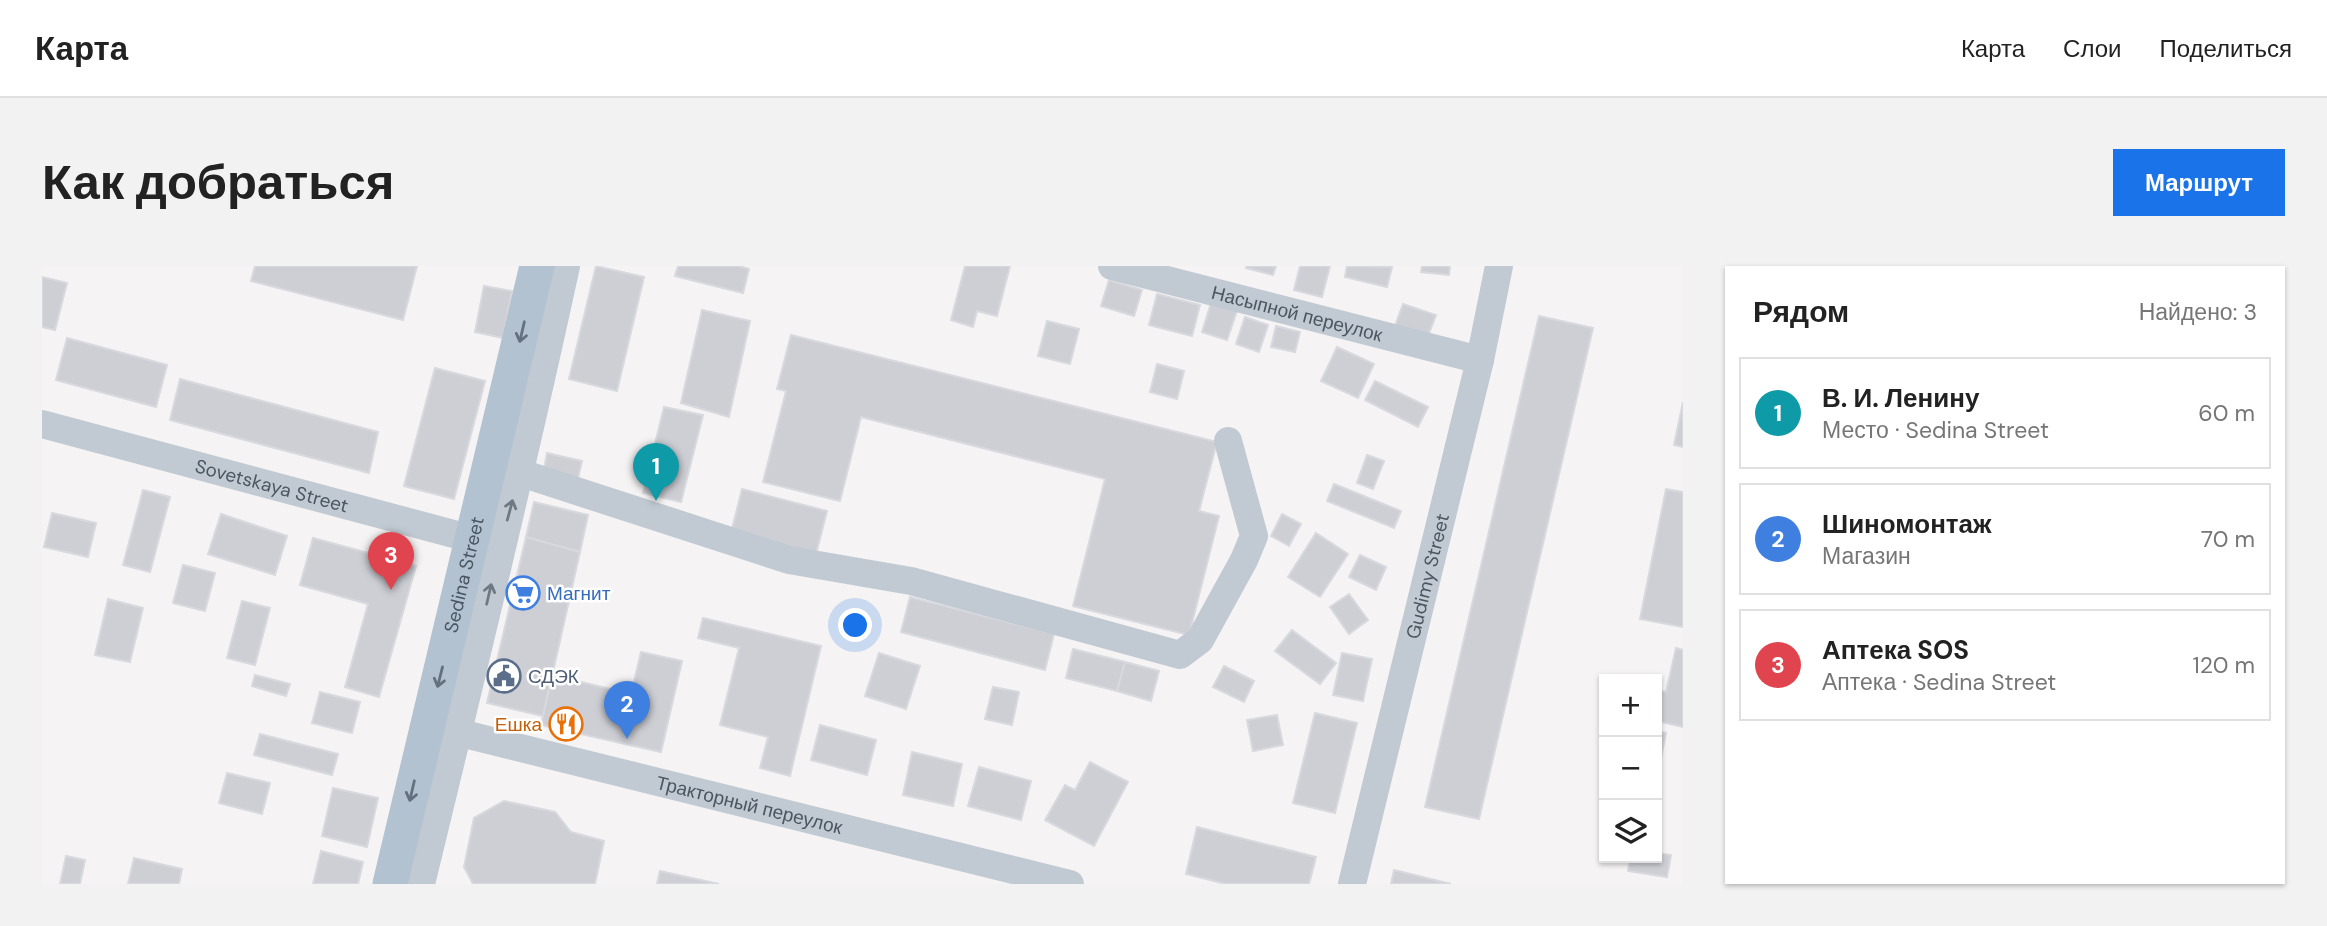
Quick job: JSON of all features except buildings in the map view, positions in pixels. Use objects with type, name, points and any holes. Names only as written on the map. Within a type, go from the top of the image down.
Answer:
[{"type":"main road","name":"Sedina Street","points":[[390,884],[443,729],[487,543],[537,266]]},
{"type":"street","name":"Sedina Street","points":[[487,543],[521,473],[566,266]]},
{"type":"street","name":"Насыпной переулок","points":[[1112,266],[1480,360]]},
{"type":"street","name":"Gudimy Street","points":[[1352,884],[1480,360],[1499,266]]},
{"type":"street","name":"Sovetskaya Street","points":[[42,424],[487,543]]},
{"type":"street","points":[[521,473],[789,560],[911,581],[1180,655],[1200,640],[1244,561],[1254,536],[1228,441]]},
{"type":"street","name":"Sedina Street","points":[[421,884],[443,729]]},
{"type":"street","name":"Тракторный переулок","points":[[443,729],[1070,884]]},
{"type":"place","name":"В. И. Ленину","points":[[656,501]]},
{"type":"place","name":"Аптека SOS","points":[[391,590]]},
{"type":"place","name":"Магнит","points":[[523,593]]},
{"type":"place","name":"СДЭК","points":[[504,676]]},
{"type":"place","name":"Ешка","points":[[566,724]]},
{"type":"place","name":"Шиномонтаж","points":[[627,739]]}]
